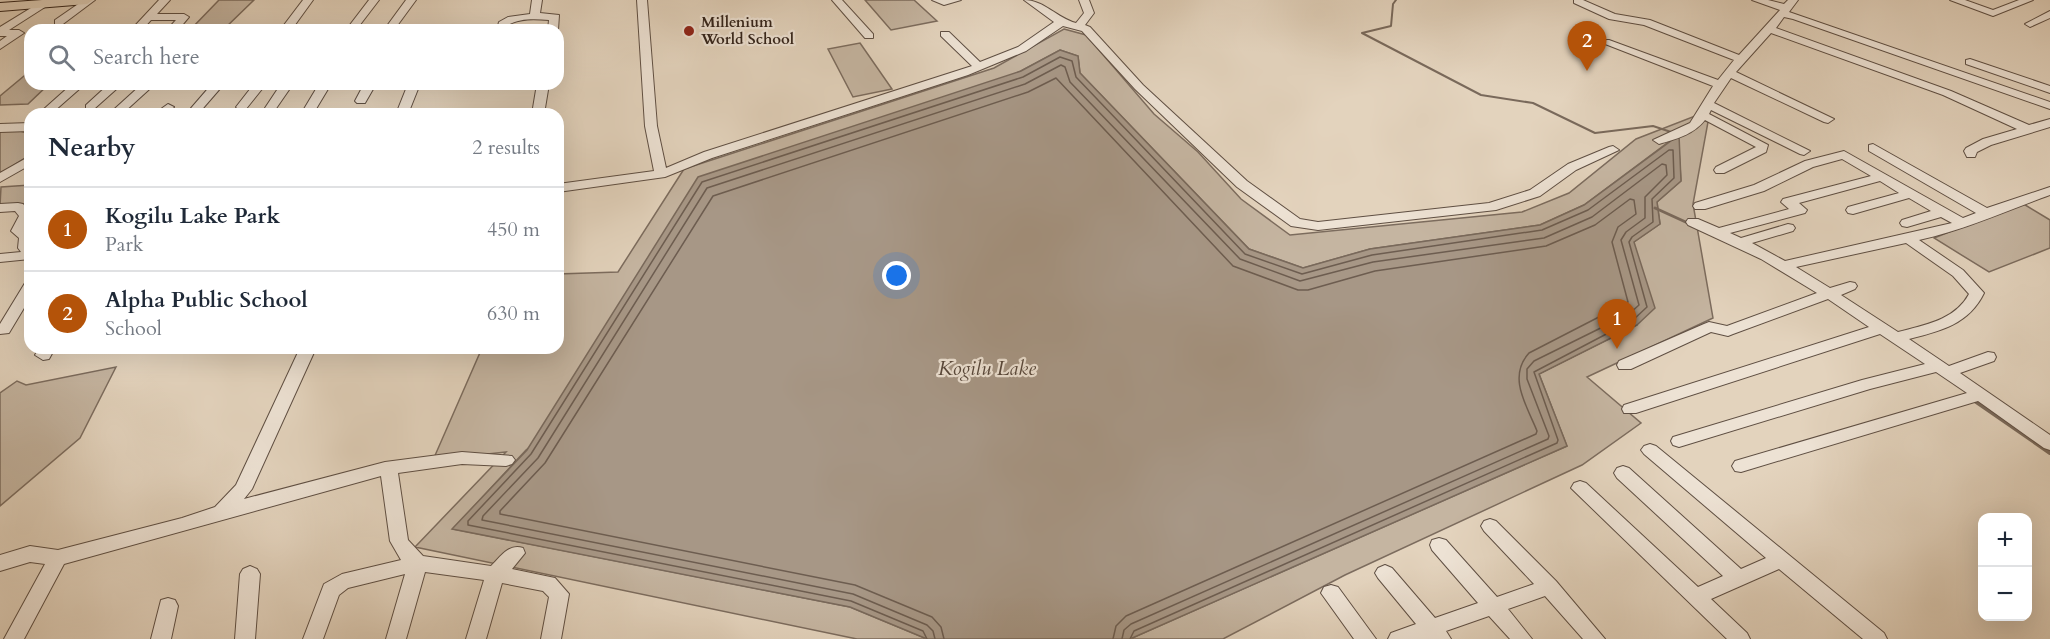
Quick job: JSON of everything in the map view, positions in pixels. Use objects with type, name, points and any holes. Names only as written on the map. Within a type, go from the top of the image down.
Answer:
[{"type":"main road","points":[[0,6],[46,1],[89,0]]},
{"type":"street","points":[[59,22],[89,0]]},
{"type":"street","points":[[142,24],[165,0]]},
{"type":"street","points":[[290,24],[308,0]]},
{"type":"street","points":[[356,24],[374,0]]},
{"type":"street","points":[[393,24],[411,0]]},
{"type":"street","points":[[535,16],[537,0]]},
{"type":"street","points":[[642,0],[651,126],[661,174]]},
{"type":"street","points":[[837,0],[869,36]]},
{"type":"street","points":[[937,0],[944,2],[956,0]]},
{"type":"street","points":[[1029,0],[1061,22],[1086,29],[1140,87],[1242,184],[1286,218],[1305,225],[1491,207],[1535,193],[1572,167],[1613,150]]},
{"type":"street","points":[[1078,27],[1089,13],[1084,0]]},
{"type":"street","points":[[1756,0],[1787,8],[1795,16],[2050,106]]},
{"type":"street","points":[[1958,0],[1993,13],[2028,0]]},
{"type":"street","points":[[0,32],[46,1]]},
{"type":"street","points":[[1578,1],[1613,17],[1646,22],[1741,59]]},
{"type":"street","points":[[1659,140],[1689,130],[1706,110],[1716,90],[1787,8]]},
{"type":"street","points":[[2030,24],[2050,14]]},
{"type":"street","points":[[504,24],[535,16],[555,17],[554,24]]},
{"type":"street","points":[[149,17],[184,17],[178,24]]},
{"type":"street","points":[[564,187],[661,174],[708,155],[979,67],[1022,49],[1061,22]]},
{"type":"street","points":[[1770,29],[1941,91],[2027,129]]},
{"type":"street","points":[[1801,40],[1816,31]]},
{"type":"street","points":[[0,32],[19,33],[0,46]]},
{"type":"street","points":[[945,34],[979,67]]},
{"type":"street","points":[[1605,42],[1722,85]]},
{"type":"street","points":[[1876,66],[1888,60]]},
{"type":"street","points":[[1970,62],[2050,90]]},
{"type":"street","points":[[1730,73],[1828,119]]},
{"type":"street","points":[[1941,91],[1960,83]]},
{"type":"street","points":[[51,108],[72,90]]},
{"type":"street","points":[[90,107],[109,90]]},
{"type":"street","points":[[122,108],[142,90]]},
{"type":"street","points":[[197,108],[213,90]]},
{"type":"street","points":[[242,107],[255,90]]},
{"type":"street","points":[[271,108],[283,90]]},
{"type":"street","points":[[311,108],[321,90]]},
{"type":"street","points":[[361,101],[367,90]]},
{"type":"street","points":[[405,108],[414,90]]},
{"type":"street","points":[[539,108],[542,90]]},
{"type":"street","points":[[1984,110],[2003,103]]},
{"type":"street","points":[[1706,110],[1804,151]]},
{"type":"street","points":[[1706,110],[1762,145],[1762,149],[1720,170]]},
{"type":"street","points":[[1971,154],[1970,151],[1987,142],[2050,123]]},
{"type":"street","points":[[0,128],[24,127]]},
{"type":"street","points":[[1873,148],[1986,213]]},
{"type":"street","points":[[1700,206],[1759,188],[1809,164],[1844,155],[1963,224]]},
{"type":"street","points":[[0,178],[24,165]]},
{"type":"street","points":[[1719,232],[1800,210],[1788,202],[1881,177]]},
{"type":"street","points":[[1908,231],[1963,224],[1986,213],[2050,191]]},
{"type":"street","points":[[1853,210],[1912,194]]},
{"type":"street","points":[[0,208],[18,207],[24,214]]},
{"type":"street","points":[[1782,266],[1880,243],[1943,212]]},
{"type":"street","points":[[24,220],[18,231],[24,235]]},
{"type":"street","points":[[1694,222],[1719,232],[1831,295],[1897,337],[2050,444]]},
{"type":"street","points":[[1738,243],[1788,228]]},
{"type":"street","points":[[1897,337],[1939,326],[1973,304],[1977,294],[1958,273],[1908,231]]},
{"type":"street","points":[[0,258],[24,254]]},
{"type":"street","points":[[1625,365],[1709,327],[1728,331],[1831,295],[1850,286]]},
{"type":"street","points":[[4,330],[24,296]]},
{"type":"street","points":[[1630,409],[1882,328]]},
{"type":"street","points":[[221,512],[243,489],[305,354]]},
{"type":"street","points":[[1679,441],[1868,384],[1943,369],[1988,357]]},
{"type":"street","points":[[1741,466],[1980,395]]},
{"type":"street","points":[[1650,450],[1877,639]]},
{"type":"street","points":[[0,563],[30,554],[58,558],[385,468],[462,458],[506,460]]},
{"type":"street","points":[[389,471],[399,542],[408,555],[418,563]]},
{"type":"street","points":[[1623,473],[1738,578]]},
{"type":"street","points":[[1580,488],[1740,639]]},
{"type":"street","points":[[1490,526],[1595,639]]},
{"type":"street","points":[[1439,545],[1522,639]]},
{"type":"street","points":[[476,639],[495,574],[516,553]]},
{"type":"street","points":[[14,639],[58,558]]},
{"type":"street","points":[[1695,597],[1782,559]]},
{"type":"street","points":[[396,639],[418,563]]},
{"type":"street","points":[[313,639],[331,590],[342,582],[418,563],[495,574],[548,585],[559,594],[551,639]]},
{"type":"street","points":[[1385,573],[1436,633]]},
{"type":"street","points":[[245,639],[250,574]]},
{"type":"street","points":[[1398,639],[1436,633],[1549,587]]},
{"type":"street","points":[[1331,593],[1366,639]]},
{"type":"street","points":[[161,639],[168,606]]},
{"type":"shaded area","points":[[219,0],[254,0],[229,24],[196,24]]},
{"type":"shaded area","points":[[865,0],[914,0],[937,21],[891,30]]},
{"type":"shaded area","points":[[1064,29],[1086,35],[1154,114],[1198,152],[1241,199],[1290,235],[1522,212],[1569,193],[1636,139],[1695,116],[1708,122],[1693,204],[1713,318],[1587,377],[1641,423],[1582,465],[1345,575],[1223,639],[1130,639],[1567,446],[1539,374],[1637,325],[1634,242],[1660,224],[1657,202],[1681,181],[1678,135],[1584,205],[1540,225],[1370,249],[1303,268],[1249,249],[1080,73],[1078,56],[1060,50],[1021,71],[526,450],[453,529],[850,607],[927,639],[857,639],[415,547],[506,452],[433,460],[479,354],[564,354],[564,274],[618,272],[684,169],[994,68]]},
{"type":"shaded area","points":[[860,43],[892,89],[853,97],[828,49]]},
{"type":"shaded area","points":[[24,76],[24,90],[43,90],[28,104],[0,105],[0,96]]},
{"type":"shaded area","points":[[17,130],[24,132],[24,159],[0,174],[0,131]]},
{"type":"shaded area","points":[[24,185],[24,206],[0,206],[1,187]]},
{"type":"shaded area","points":[[2022,203],[2050,220],[2050,248],[1989,272],[1934,238]]},
{"type":"shaded area","points":[[116,367],[80,438],[0,506],[0,393],[17,381],[26,385]]},
{"type":"water","name":"Kogilu Lake","points":[[1060,50],[1078,56],[1080,73],[1249,249],[1303,268],[1370,249],[1540,225],[1584,205],[1679,135],[1681,181],[1657,202],[1660,224],[1634,242],[1655,308],[1637,325],[1539,374],[1567,446],[1130,639],[927,639],[850,607],[452,529],[527,450],[698,177],[1021,71]]},
{"type":"waterway","points":[[1396,0],[1393,4],[1391,26],[1362,33],[1481,95],[1533,103],[1595,133],[1653,126],[1674,133]]},
{"type":"waterway","points":[[1655,208],[1690,224]]},
{"type":"waterway","points":[[1975,401],[2050,453]]},
{"type":"place","name":"Millenium World School","points":[[689,31]]},
{"type":"place","name":"Alpha Public School","points":[[1587,71]]},
{"type":"place","name":"Kogilu Lake Park","points":[[1617,349]]}]
